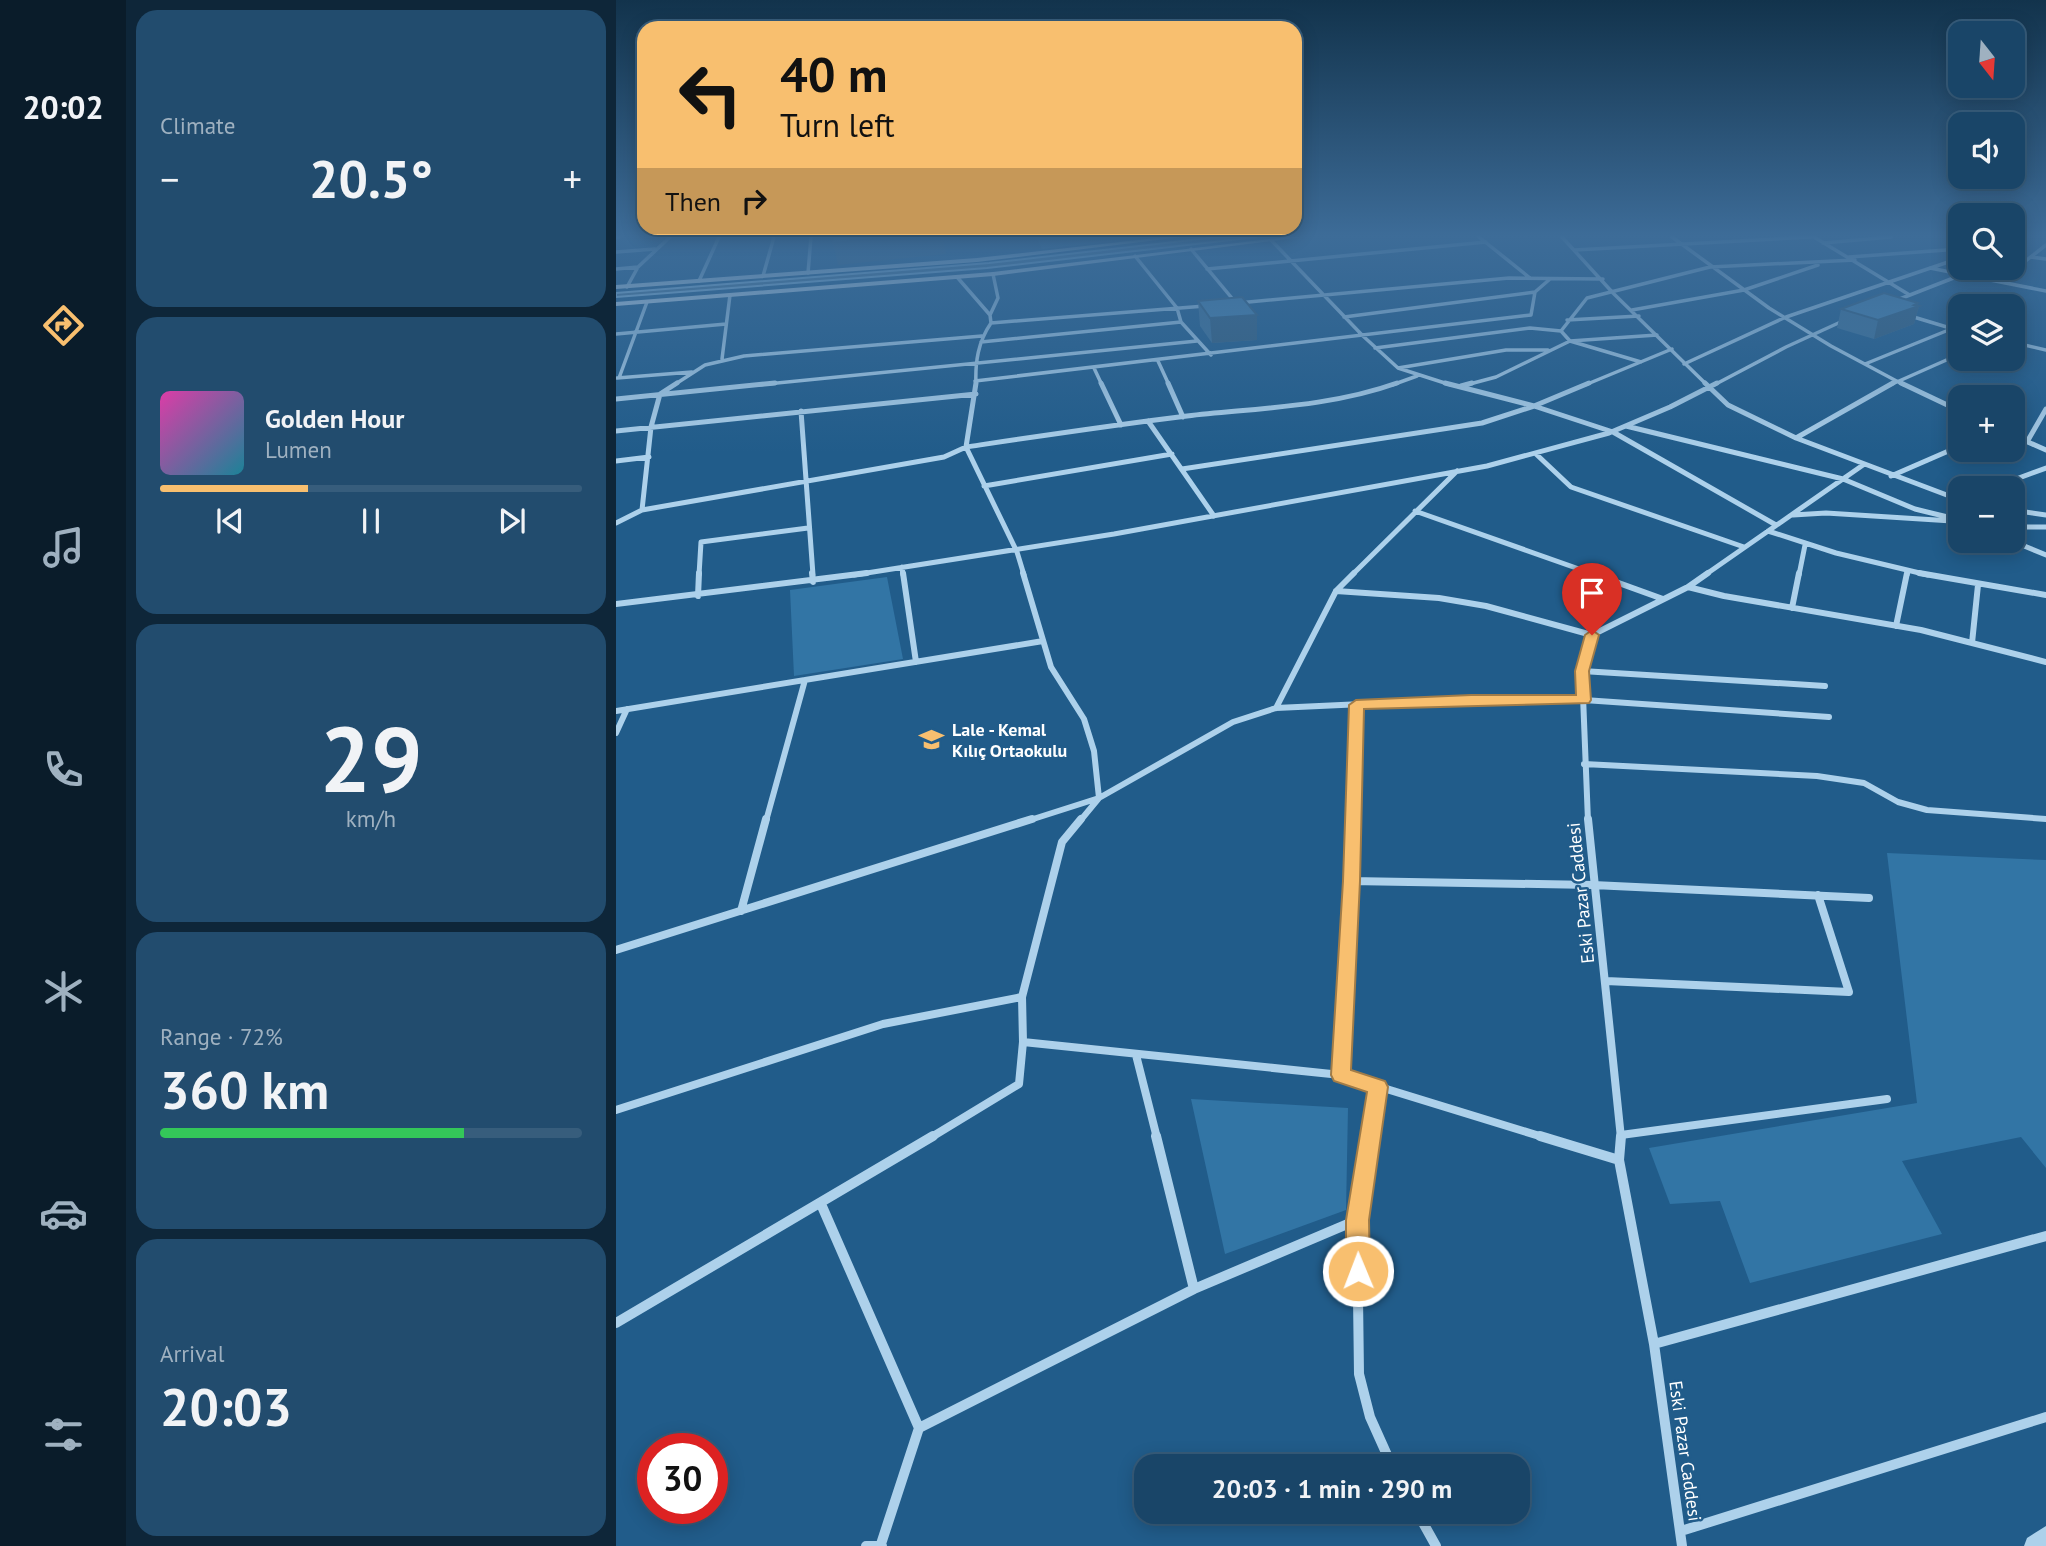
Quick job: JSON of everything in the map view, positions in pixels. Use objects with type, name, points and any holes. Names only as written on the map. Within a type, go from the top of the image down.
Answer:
[{"type":"street","points":[[644,309],[617,378],[693,372]]},
{"type":"street","points":[[722,359],[728,309]]},
{"type":"street","points":[[985,309],[990,315]]},
{"type":"street","points":[[616,1323],[821,1204],[1018,1083],[1023,1042],[1022,997],[1062,842],[1099,798],[1094,751],[1084,719],[1051,667],[1017,552],[966,447],[976,394],[975,365],[981,339],[991,323],[993,309]]},
{"type":"street","points":[[991,323],[1163,309]]},
{"type":"street","points":[[1177,309],[1181,322],[1211,355]]},
{"type":"street","points":[[1338,309],[1374,348],[1398,368],[1458,387],[1534,405],[1613,432],[1776,525]]},
{"type":"street","points":[[1344,317],[1404,309]]},
{"type":"street","points":[[975,381],[1363,336],[1531,314],[1532,309]]},
{"type":"street","points":[[1561,331],[1577,309]]},
{"type":"street","points":[[1632,310],[1637,309]]},
{"type":"street","points":[[1774,309],[1895,382],[1948,406]]},
{"type":"street","points":[[1685,364],[1808,309]]},
{"type":"street","points":[[1632,310],[1728,405],[1796,438],[1948,496]]},
{"type":"street","points":[[1903,314],[1948,328]]},
{"type":"street","points":[[616,604],[813,582],[1017,552],[1458,471],[1536,454],[1613,432],[1710,388],[1811,333],[1857,316]]},
{"type":"street","points":[[1567,320],[1639,317]]},
{"type":"street","points":[[660,394],[673,388],[693,372],[722,359],[1181,322]]},
{"type":"street","points":[[616,334],[726,324]]},
{"type":"street","points":[[1374,348],[1530,328],[1561,331],[1570,341],[1641,362]]},
{"type":"street","points":[[1865,364],[1948,330]]},
{"type":"street","points":[[1458,387],[1496,377],[1570,341],[1657,335]]},
{"type":"street","points":[[616,399],[1197,341]]},
{"type":"street","points":[[2025,345],[2046,350]]},
{"type":"street","points":[[1398,368],[1506,350],[1552,349]]},
{"type":"street","points":[[1182,469],[1482,423],[1672,349]]},
{"type":"street","points":[[1796,438],[1895,382],[1948,359]]},
{"type":"street","points":[[1158,361],[1183,416]]},
{"type":"street","points":[[1094,368],[1121,425]]},
{"type":"street","points":[[616,523],[642,510],[944,457],[966,447],[1183,416],[1341,399],[1386,389],[1418,376]]},
{"type":"street","points":[[642,510],[652,427],[660,394]]},
{"type":"street","points":[[616,431],[976,394]]},
{"type":"street","points":[[2046,409],[2027,442],[2046,450]]},
{"type":"street","points":[[800,411],[813,582]]},
{"type":"street","points":[[1148,421],[1214,516]]},
{"type":"street","points":[[1626,426],[1843,479],[1915,509],[1948,518]]},
{"type":"street","points":[[1891,476],[1948,451]]},
{"type":"street","points":[[984,486],[1171,454]]},
{"type":"street","points":[[1536,454],[1571,487],[1744,547]]},
{"type":"street","points":[[616,461],[649,457]]},
{"type":"street","points":[[1336,591],[1440,598],[1486,606],[1592,635],[1688,587],[1863,465]]},
{"type":"street","points":[[2024,476],[2046,468]]},
{"type":"street","points":[[1276,708],[1336,591],[1458,471]]},
{"type":"street","points":[[1415,511],[1663,599]]},
{"type":"street","points":[[2025,512],[2046,515]]},
{"type":"street","points":[[1790,515],[1826,513],[1948,520]]},
{"type":"street","points":[[2025,527],[2046,527]]},
{"type":"street","points":[[698,596],[701,542],[808,528]]},
{"type":"street","points":[[1768,531],[1805,545],[1908,571],[2046,595]]},
{"type":"street","points":[[1792,608],[1805,545]]},
{"type":"street","points":[[2025,546],[2046,555]]},
{"type":"street","points":[[902,567],[916,662]]},
{"type":"street","points":[[1895,626],[1908,571]]},
{"type":"street","points":[[1972,643],[1978,585]]},
{"type":"street","points":[[1688,587],[1895,626],[2046,662]]},
{"type":"street","name":"Eski Pazar Caddesi","points":[[1592,635],[1582,671],[1584,764],[1593,885],[1606,981],[1621,1135],[1619,1160],[1654,1344],[1682,1546]]},
{"type":"street","points":[[616,711],[1043,641]]},
{"type":"street","points":[[1582,671],[1825,686]]},
{"type":"street","points":[[741,911],[805,680]]},
{"type":"street","points":[[616,950],[1099,798],[1233,722],[1276,708],[1471,699],[1584,700],[1829,717]]},
{"type":"street","points":[[1341,1075],[1351,881],[1356,705]]},
{"type":"street","points":[[616,733],[627,709]]},
{"type":"street","points":[[1584,764],[1817,776],[1864,783],[1898,802],[1927,810],[2046,819]]},
{"type":"street","points":[[1351,881],[1593,885],[1869,898]]},
{"type":"street","points":[[1606,981],[1849,992],[1818,895]]},
{"type":"street","points":[[616,1110],[883,1024],[1022,997]]},
{"type":"street","points":[[1023,1042],[1341,1075],[1619,1160]]},
{"type":"street","points":[[1136,1055],[1195,1289]]},
{"type":"street","points":[[1378,1087],[1357,1220],[1359,1374],[1370,1417],[1387,1454]]},
{"type":"street","points":[[1621,1135],[1887,1099]]},
{"type":"street","points":[[821,1204],[919,1428],[882,1545],[866,1546]]},
{"type":"street","points":[[919,1428],[1195,1289],[1357,1220]]},
{"type":"street","points":[[1654,1344],[2046,1236]]},
{"type":"street","points":[[1681,1531],[2046,1417]]},
{"type":"street","points":[[1424,1524],[1436,1546]]},
{"type":"street","points":[[2035,1546],[2046,1537]]},
{"type":"shaded area","points":[[887,577],[903,659],[794,676],[790,590]]},
{"type":"shaded area","points":[[1887,853],[2046,860],[2046,1168],[2021,1137],[1902,1161],[1942,1234],[1750,1283],[1720,1201],[1670,1204],[1649,1148],[1917,1103]]},
{"type":"shaded area","points":[[1191,1099],[1348,1108],[1346,1210],[1225,1254]]},
{"type":"building","points":[[1204,309],[1252,309],[1257,315],[1210,318]]},
{"type":"building","points":[[1841,309],[1910,309],[1878,320]]},
{"type":"place","name":"Lale - Kemal Kılıç Ortaokulu","points":[[932,740]]},
{"type":"route","points":[[1358,1271],[1357,1220],[1378,1087],[1341,1075],[1351,881],[1356,705],[1471,699],[1584,700],[1582,671],[1592,635]]}]
